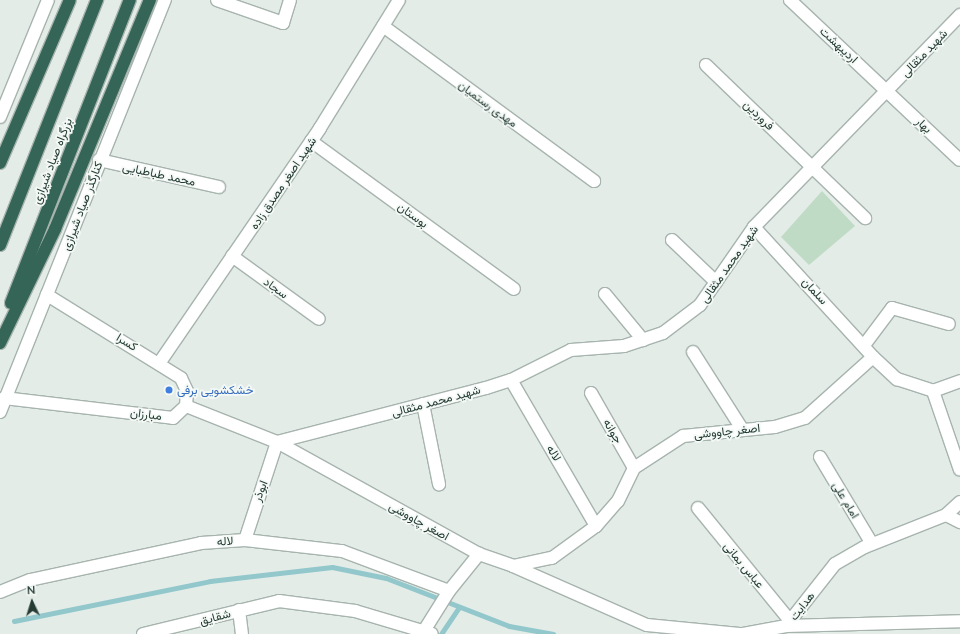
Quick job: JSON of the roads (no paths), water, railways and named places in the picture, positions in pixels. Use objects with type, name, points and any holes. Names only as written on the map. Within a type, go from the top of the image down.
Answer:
[{"type":"highway","points":[[0,163],[70,0]]},
{"type":"highway","name":"بزرگراه صیاد شیرازی","points":[[0,245],[97,0]]},
{"type":"highway","name":"بزرگراه صیاد شیرازی","points":[[0,332],[130,0]]},
{"type":"highway","points":[[0,343],[56,229],[150,0]]},
{"type":"street","points":[[0,117],[48,0]]},
{"type":"street","name":"کنارگذر صیاد شیرازی","points":[[0,412],[4,398],[165,0]]},
{"type":"street","points":[[217,0],[283,23],[290,0]]},
{"type":"street","name":"شهید اصغر مصدق زاده","points":[[160,362],[311,141],[399,0]]},
{"type":"street","name":"اردیبهشت","points":[[790,0],[887,90]]},
{"type":"street","name":"شهید مثقالی","points":[[887,90],[960,14]]},
{"type":"street","name":"مهدی رستمیان","points":[[383,26],[594,181]]},
{"type":"street","name":"فروردین","points":[[706,65],[865,218]]},
{"type":"street","name":"بهار","points":[[887,90],[960,160]]},
{"type":"street","name":"شهید محمد مثقالی","points":[[277,442],[511,380],[571,350],[624,346],[663,333],[700,305],[754,227],[811,166],[887,90]]},
{"type":"street","name":"بوستان","points":[[311,141],[514,289]]},
{"type":"street","name":"محمد طباطبایی","points":[[100,160],[219,187]]},
{"type":"street","name":"سلمان","points":[[754,227],[865,344],[873,357]]},
{"type":"street","points":[[672,240],[716,282]]},
{"type":"street","name":"سجاد","points":[[232,256],[319,319]]},
{"type":"street","name":"کسرا","points":[[47,294],[160,362],[181,378],[187,391],[186,406]]},
{"type":"street","points":[[605,294],[643,340]]},
{"type":"street","points":[[865,344],[892,308],[949,324]]},
{"type":"street","points":[[693,352],[742,428]]},
{"type":"street","points":[[873,357],[897,379],[933,391],[960,381]]},
{"type":"street","name":"اصغر چاووشی","points":[[634,468],[683,436],[742,428],[775,427],[805,418],[873,357]]},
{"type":"street","name":"لاله","points":[[511,380],[596,526]]},
{"type":"street","points":[[933,391],[960,470]]},
{"type":"street","name":"جوانه","points":[[591,393],[634,468]]},
{"type":"street","name":"مبارزان","points":[[4,398],[173,418],[186,406]]},
{"type":"street","points":[[423,404],[439,484]]},
{"type":"street","points":[[186,406],[277,442]]},
{"type":"street","name":"اصغر چاووشی","points":[[277,442],[479,554],[513,566],[646,625],[740,634]]},
{"type":"street","name":"ابوذر","points":[[245,540],[277,442]]},
{"type":"street","name":"امام علی","points":[[820,457],[872,544]]},
{"type":"street","points":[[513,566],[552,558],[596,526],[618,501],[634,468]]},
{"type":"street","points":[[960,502],[946,515],[960,522]]},
{"type":"street","name":"عباس بمانی","points":[[698,508],[788,623]]},
{"type":"street","name":"هدایت","points":[[788,623],[835,564],[872,544],[946,515]]},
{"type":"street","name":"لاله","points":[[0,592],[30,580],[200,543],[245,540],[342,551],[449,591]]},
{"type":"street","points":[[242,634],[239,610],[279,601],[355,611],[427,633],[430,620],[449,591],[479,554]]},
{"type":"street","name":"شقایق","points":[[143,634],[239,610]]},
{"type":"street","name":"هدایت","points":[[788,623],[960,621]]},
{"type":"street","points":[[743,634],[788,623]]},
{"type":"waterway","points":[[14,621],[210,581],[332,567],[386,578],[509,626],[553,634]]},
{"type":"waterway","points":[[441,634],[459,607]]},
{"type":"place","name":"خشکشویی برفی","points":[[169,390]]}]
